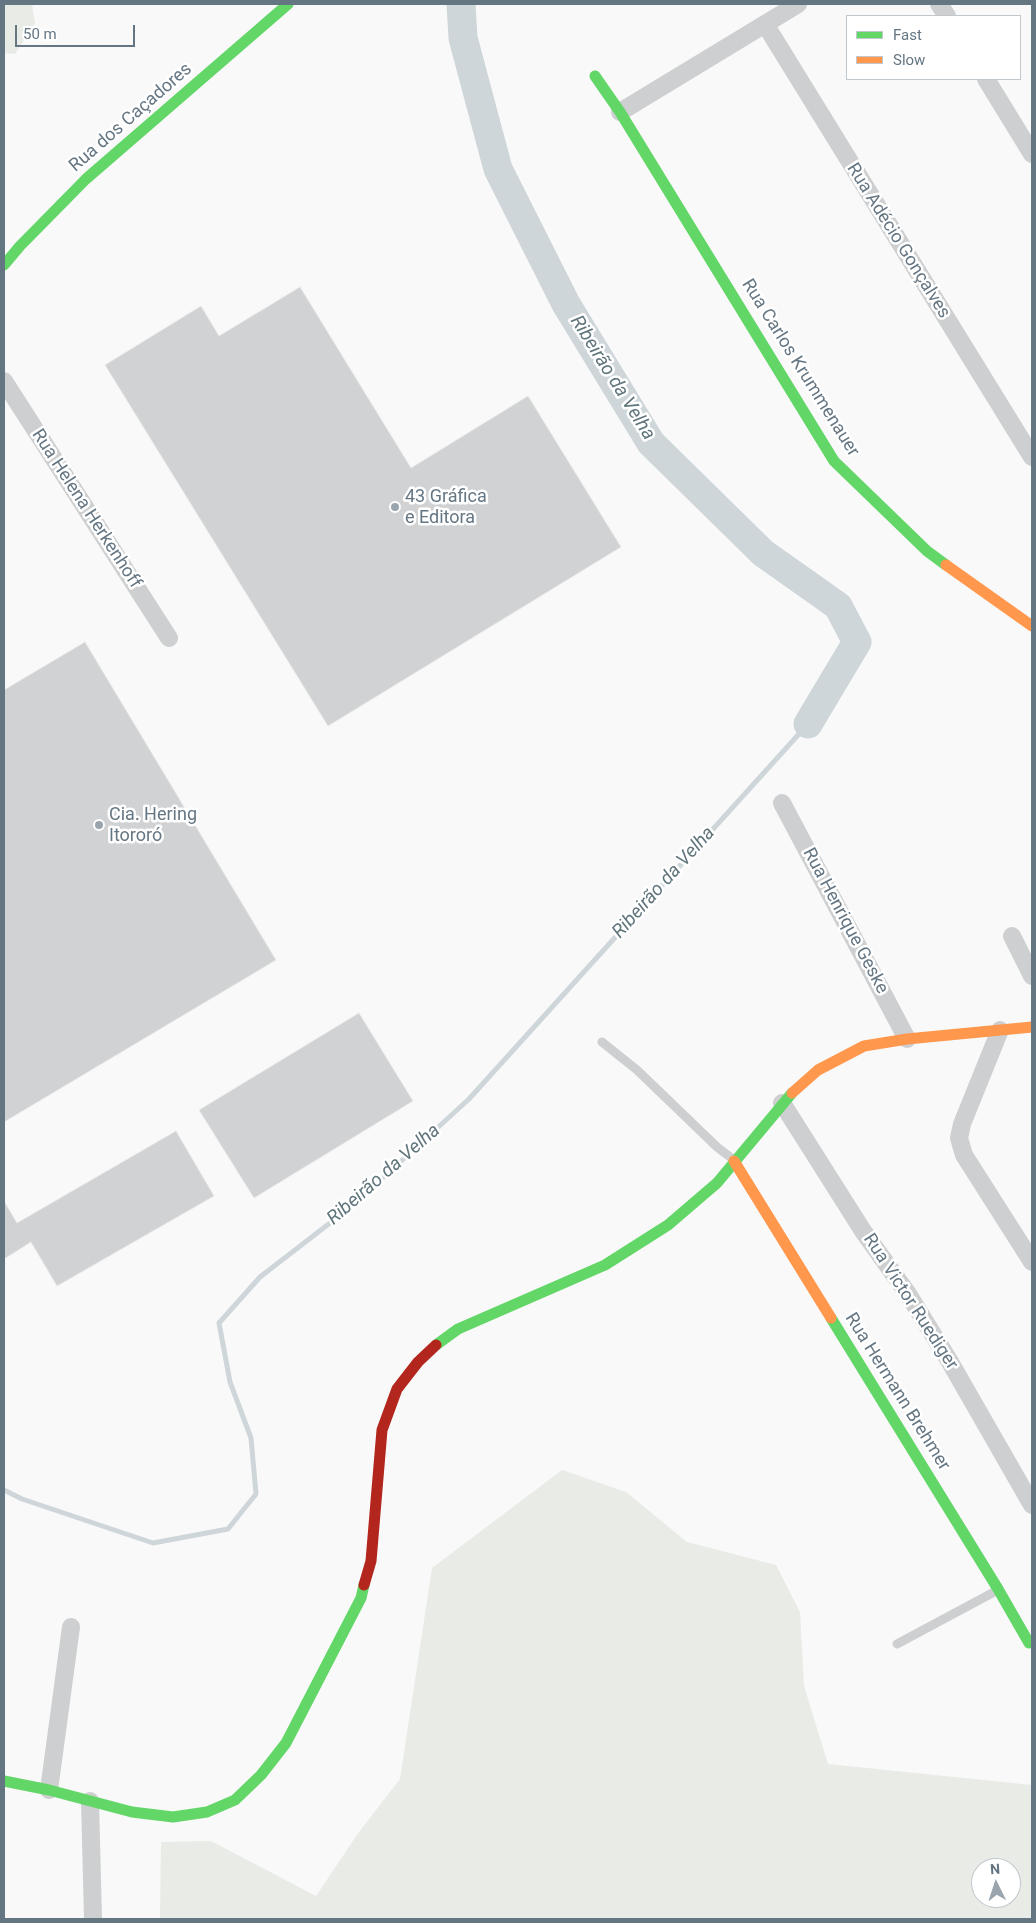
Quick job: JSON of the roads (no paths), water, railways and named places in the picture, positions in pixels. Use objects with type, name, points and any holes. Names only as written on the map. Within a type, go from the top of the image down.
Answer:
[{"type":"main road","name":"Rua dos Caçadores","points":[[4,265],[20,246],[86,179],[288,4]]},
{"type":"main road","name":"Rua Carlos Krummenauer","points":[[596,76],[834,461],[927,551],[1032,626]]},
{"type":"main road","points":[[4,1782],[49,1790],[132,1812],[173,1817],[207,1812],[235,1800],[261,1775],[286,1743],[361,1598],[371,1561],[382,1430],[397,1389],[418,1362],[438,1343],[458,1329],[605,1265],[668,1225],[717,1183],[782,1104],[802,1083],[818,1070],[864,1046],[907,1039],[1032,1028]]},
{"type":"main road","name":"Rua Hermann Brehmer","points":[[734,1161],[1029,1643]]},
{"type":"street","points":[[620,112],[798,4]]},
{"type":"street","points":[[939,4],[946,15]]},
{"type":"street","name":"Rua Adécio Gonçalves","points":[[765,24],[1032,457]]},
{"type":"street","points":[[987,80],[1032,154]]},
{"type":"street","name":"Rua Helena Herkenhoff","points":[[4,381],[169,638]]},
{"type":"street","name":"Rua Henrique Geske","points":[[782,803],[907,1039]]},
{"type":"street","points":[[1012,936],[1032,976]]},
{"type":"street","points":[[1000,1030],[962,1124],[959,1138],[964,1155],[1032,1262]]},
{"type":"street","name":"Rua Victor Ruediger","points":[[782,1104],[863,1231],[908,1294],[950,1362],[1032,1504]]},
{"type":"street","points":[[49,1790],[72,1627]]},
{"type":"street","points":[[90,1801],[93,1919]]},
{"type":"lane","points":[[602,1042],[637,1070],[734,1161]]},
{"type":"lane","points":[[897,1644],[998,1590]]},
{"type":"waterway","name":"Ribeirão da Velha","points":[[461,4],[463,38],[498,169],[566,304],[651,443],[763,553],[838,606],[857,642],[808,724]]},
{"type":"waterway","name":"Ribeirão da Velha","points":[[4,1490],[22,1499],[153,1543],[228,1529],[256,1494],[251,1438],[230,1382],[219,1323],[260,1277],[352,1206],[469,1099],[808,724]]},
{"type":"place","name":"43 Gráfica e Editora","points":[[395,507]]},
{"type":"place","name":"Cia. Hering Itororó","points":[[99,825]]}]
